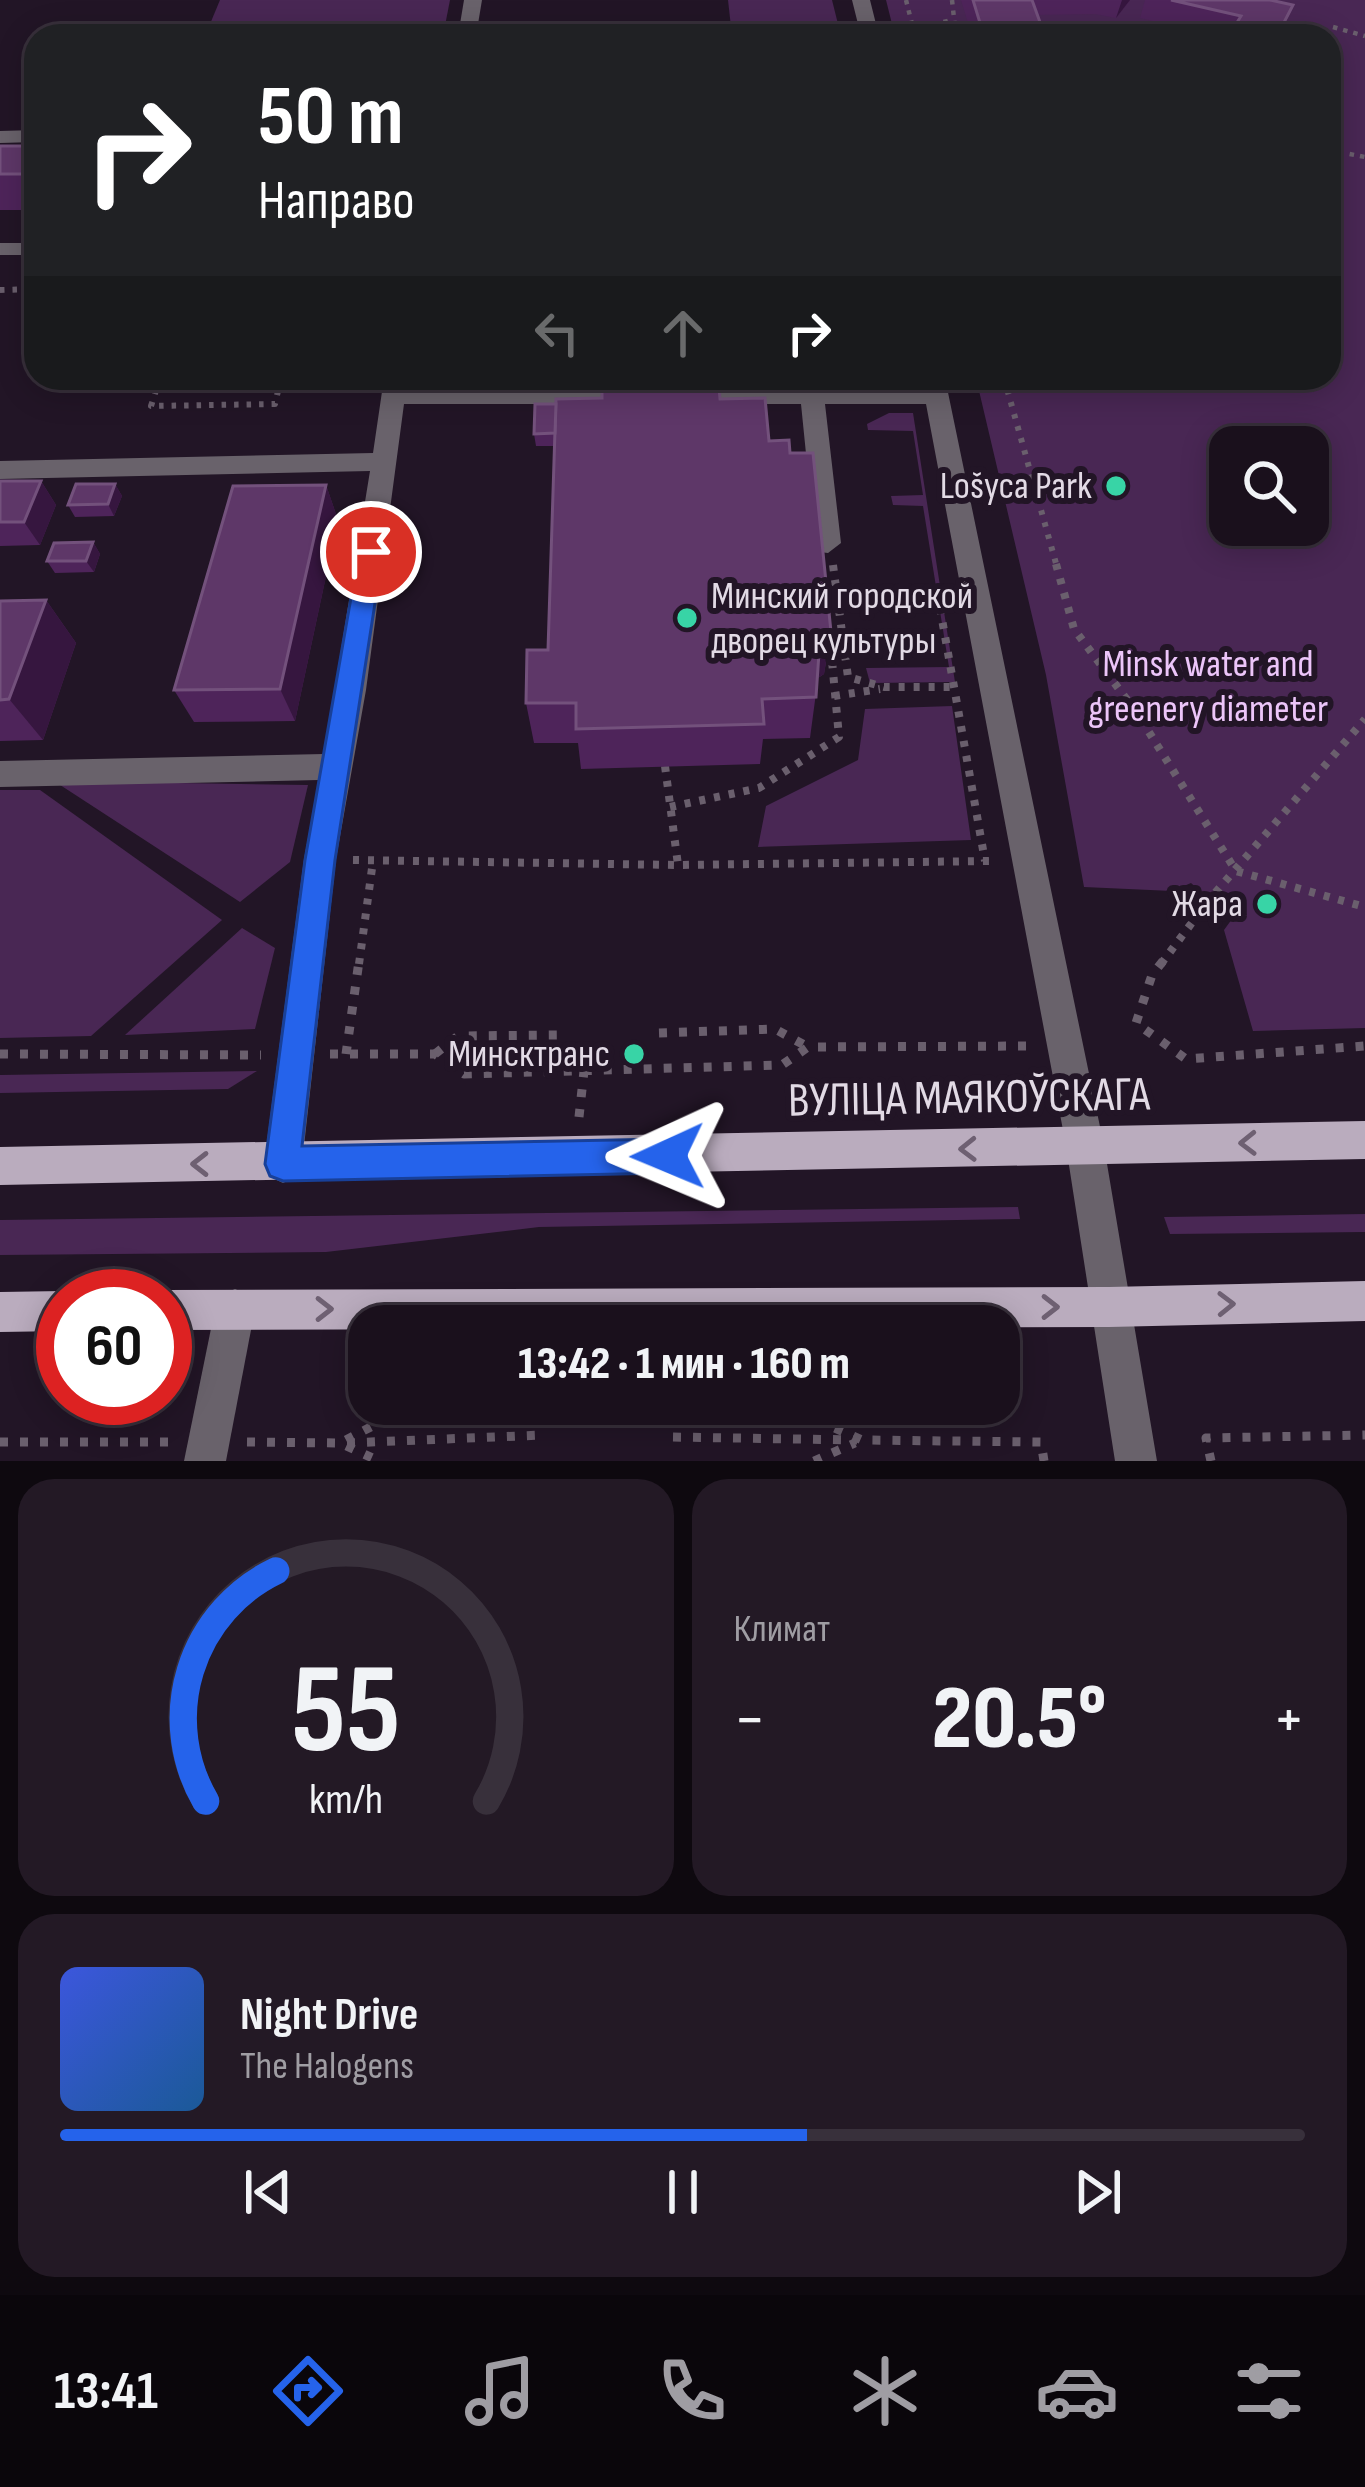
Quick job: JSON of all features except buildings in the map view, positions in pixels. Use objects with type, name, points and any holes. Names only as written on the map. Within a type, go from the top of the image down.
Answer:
[{"type":"main road","name":"ВУЛІЦА МАЯКОЎСКАГА","points":[[0,1166],[1365,1140]]},
{"type":"main road","points":[[192,1310],[1109,1307],[1365,1301]]},
{"type":"main road","points":[[0,1312],[36,1311]]},
{"type":"street","points":[[283,1164],[336,767],[395,390]]},
{"type":"street","points":[[509,390],[812,398],[901,390]]},
{"type":"street","points":[[935,390],[1085,1146],[1136,1461]]},
{"type":"street","points":[[812,398],[828,543],[816,552]]},
{"type":"street","points":[[0,470],[383,462]]},
{"type":"street","points":[[0,774],[336,767]]},
{"type":"street","points":[[205,1461],[235,1309]]},
{"type":"path","points":[[952,0],[952,24]]},
{"type":"path","points":[[940,24],[951,20]]},
{"type":"path","points":[[1343,152],[1365,158]]},
{"type":"path","points":[[156,390],[151,406],[275,404],[278,390]]},
{"type":"path","points":[[1007,390],[1074,629],[1136,712],[1236,871],[1365,907]]},
{"type":"path","points":[[670,807],[759,788],[839,737],[816,552]]},
{"type":"path","points":[[833,562],[848,677],[884,687]]},
{"type":"path","points":[[834,696],[884,687],[960,687]]},
{"type":"path","points":[[1365,719],[1152,975],[1136,1023],[1186,1059],[1365,1046]]},
{"type":"path","points":[[665,766],[678,866]]},
{"type":"path","points":[[346,1054],[373,860],[678,866],[994,861],[999,880]]},
{"type":"path","points":[[659,1033],[775,1029],[808,1047],[1036,1046],[1031,1026]]},
{"type":"path","points":[[435,1054],[458,1036],[557,1035]]},
{"type":"path","points":[[0,1054],[435,1054],[464,1075],[782,1065],[808,1047]]},
{"type":"path","points":[[374,1425],[340,1443],[543,1435]]},
{"type":"path","points":[[828,1425],[862,1440]]},
{"type":"path","points":[[1211,1461],[1206,1438],[1281,1432],[1365,1435]]},
{"type":"path","points":[[673,1436],[1041,1442],[1044,1461]]},
{"type":"path","points":[[814,1461],[862,1440]]},
{"type":"green space","points":[[220,0],[450,0],[445,24],[210,24]]},
{"type":"green space","points":[[728,0],[832,0],[838,24],[731,24]]},
{"type":"green space","name":"Minsk water and greenery diameter","points":[[886,0],[1365,0],[1365,1028],[1253,1031],[1224,930],[1232,919],[1191,883],[1172,891],[1084,887],[1046,675],[979,390],[1341,390],[1341,24],[892,24]]},
{"type":"green space","points":[[889,413],[913,413],[955,682],[870,683],[866,668],[949,667],[923,506],[893,505],[891,496],[923,495],[913,431],[868,430],[867,424]]},
{"type":"green space","points":[[952,706],[971,840],[758,847],[766,806],[858,760],[865,709]]},
{"type":"green space","points":[[54,781],[308,785],[290,862],[240,902]]},
{"type":"green space","points":[[0,790],[40,790],[222,920],[91,1036],[0,1038]]},
{"type":"green space","points":[[242,928],[275,948],[255,1029],[125,1035]]},
{"type":"green space","points":[[257,1071],[228,1089],[0,1093],[0,1075]]},
{"type":"green space","points":[[1018,1207],[1020,1219],[539,1227],[326,1252],[0,1255],[0,1220]]},
{"type":"green space","points":[[1365,1214],[1365,1232],[1170,1234],[1164,1217]]},
{"type":"place","name":"Lošyca Park","points":[[1116,486]]},
{"type":"place","name":"Минский городской дворец культуры","points":[[687,618]]},
{"type":"place","name":"Жара","points":[[1267,904]]},
{"type":"place","name":"Минсктранс","points":[[634,1054]]},
{"type":"route","points":[[371,552],[320,860],[283,1164],[668,1156]]}]
